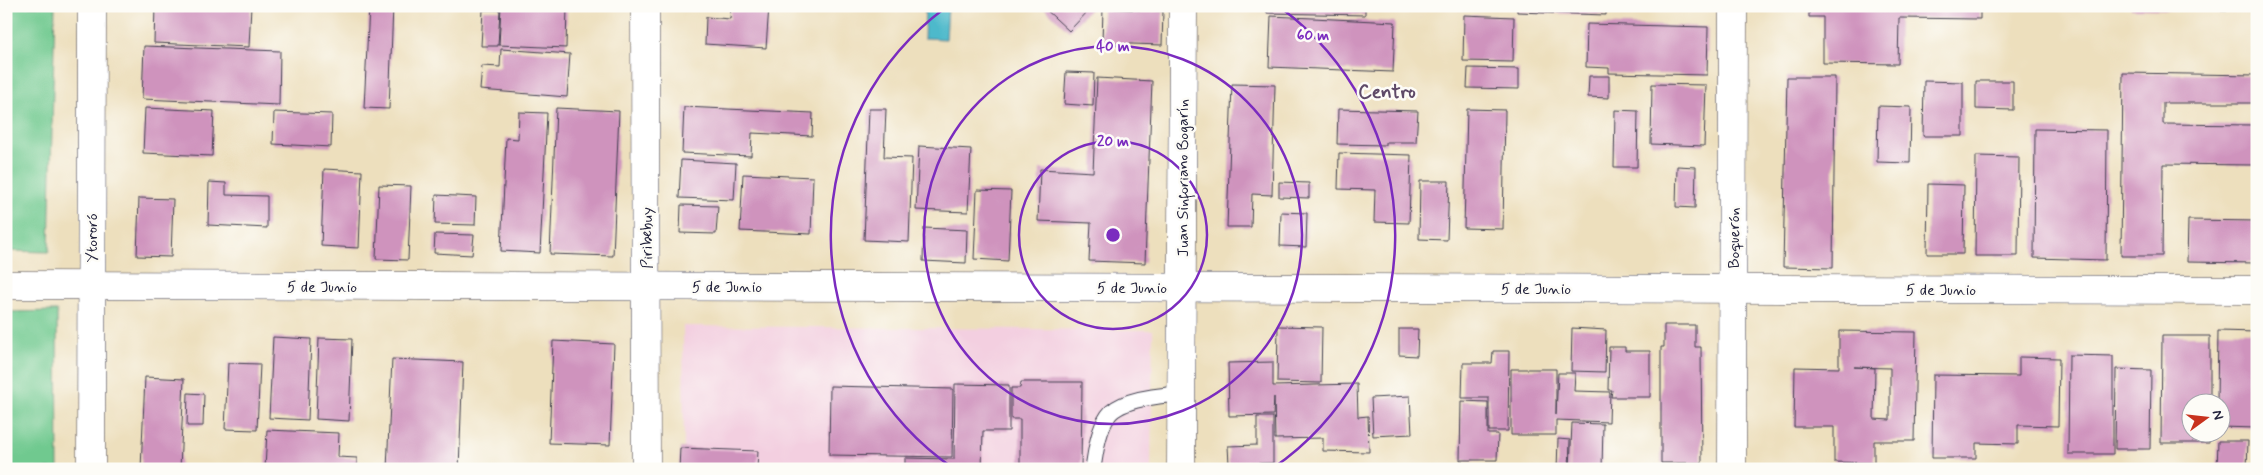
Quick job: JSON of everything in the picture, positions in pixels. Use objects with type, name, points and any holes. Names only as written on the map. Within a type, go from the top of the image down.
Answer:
[{"type":"street","name":"Ytororó","points":[[91,469],[92,6]]},
{"type":"street","name":"Piribebuy","points":[[645,6],[646,469]]},
{"type":"street","name":"Juan Sinforiano Bogarín","points":[[1181,469],[1183,6]]},
{"type":"street","name":"Boquerón","points":[[1732,469],[1733,6]]},
{"type":"street","name":"5 de Junio","points":[[6,285],[2257,290]]},
{"type":"lane","points":[[1093,468],[1099,436],[1109,414],[1133,401],[1181,394]]},
{"type":"shaded area","points":[[683,326],[1153,330],[1151,469],[684,469]]},
{"type":"green space","points":[[6,6],[55,6],[49,252],[6,251]]},
{"type":"green space","points":[[57,311],[58,469],[6,469],[6,312]]},
{"type":"water","points":[[925,6],[948,6],[946,39],[924,38]]},
{"type":"building","points":[[155,6],[251,6],[249,47],[154,43]]},
{"type":"building","points":[[369,6],[393,6],[389,109],[364,108]]},
{"type":"building","points":[[501,6],[567,6],[566,48],[499,45]]},
{"type":"building","points":[[731,6],[769,6],[766,48],[705,44],[706,17],[730,19]]},
{"type":"building","points":[[772,6],[831,6],[830,11]]},
{"type":"building","points":[[1042,6],[1093,6],[1069,31]]},
{"type":"building","points":[[1267,6],[1365,6],[1365,15],[1267,13]]},
{"type":"building","points":[[1517,6],[1606,6],[1606,15],[1517,12]]},
{"type":"building","points":[[1809,6],[1980,6],[1980,19],[1899,18],[1898,64],[1823,63],[1823,17],[1809,17]]},
{"type":"building","points":[[2131,6],[2245,6],[2245,10],[2131,9]]},
{"type":"building","points":[[1103,8],[1163,11],[1162,45],[1102,43]]},
{"type":"building","points":[[483,10],[500,10],[498,46],[481,46]]},
{"type":"building","points":[[1464,15],[1514,17],[1513,62],[1463,61]]},
{"type":"building","points":[[1271,16],[1395,22],[1393,72],[1269,67]]},
{"type":"building","points":[[1587,24],[1708,27],[1707,75],[1609,73],[1609,68],[1586,67]]},
{"type":"building","points":[[144,46],[280,51],[279,105],[142,99]]},
{"type":"building","points":[[501,49],[570,54],[567,97],[480,90],[482,66],[500,67]]},
{"type":"building","points":[[1468,68],[1519,69],[1519,89],[1467,88]]},
{"type":"building","points":[[1066,72],[1094,73],[1093,106],[1064,104]]},
{"type":"building","points":[[2123,73],[2257,75],[2257,103],[2163,103],[2163,124],[2254,125],[2253,165],[2163,164],[2162,256],[2121,256]]},
{"type":"building","points":[[1589,76],[1609,76],[1609,98],[1588,97]]},
{"type":"building","points":[[1787,77],[1835,77],[1833,268],[1783,267]]},
{"type":"building","points":[[1097,78],[1152,81],[1145,263],[1089,261],[1091,223],[1038,221],[1040,169],[1093,172]]},
{"type":"building","points":[[1924,81],[1963,82],[1963,136],[1923,136]]},
{"type":"building","points":[[1976,81],[2013,81],[2013,110],[1976,109]]},
{"type":"building","points":[[1232,84],[1275,85],[1272,195],[1252,194],[1251,227],[1227,227]]},
{"type":"building","points":[[1652,84],[1706,85],[1704,146],[1651,144]]},
{"type":"building","points":[[1878,106],[1911,107],[1910,163],[1877,162]]},
{"type":"building","points":[[684,107],[813,113],[812,136],[752,133],[751,156],[682,153]]},
{"type":"building","points":[[145,108],[214,111],[212,156],[143,153]]},
{"type":"building","points":[[556,108],[619,111],[613,256],[550,254]]},
{"type":"building","points":[[869,109],[886,109],[884,157],[912,158],[909,242],[864,240]]},
{"type":"building","points":[[1338,109],[1418,111],[1416,142],[1386,142],[1386,145],[1337,144]]},
{"type":"building","points":[[1467,109],[1505,110],[1503,229],[1464,228]]},
{"type":"building","points":[[1615,110],[1638,111],[1637,167],[1614,167]]},
{"type":"building","points":[[274,112],[332,114],[331,147],[273,144]]},
{"type":"building","points":[[519,112],[547,113],[540,253],[501,251],[506,138],[518,139]]},
{"type":"building","points":[[2035,129],[2107,130],[2106,260],[2034,258]]},
{"type":"building","points":[[919,146],[971,149],[968,212],[916,210]]},
{"type":"building","points":[[1339,153],[1411,155],[1409,223],[1374,222],[1375,190],[1338,189]]},
{"type":"building","points":[[1976,156],[2019,157],[2018,256],[1975,256]]},
{"type":"building","points":[[681,160],[736,163],[734,200],[679,198]]},
{"type":"building","points":[[1677,166],[1696,167],[1695,208],[1676,207]]},
{"type":"building","points":[[324,169],[362,171],[359,248],[321,246]]},
{"type":"building","points":[[743,174],[813,177],[811,234],[740,231]]},
{"type":"building","points":[[1420,181],[1449,181],[1447,240],[1419,239]]},
{"type":"building","points":[[209,182],[226,183],[226,195],[267,196],[267,228],[208,225]]},
{"type":"building","points":[[1279,182],[1309,183],[1309,198],[1279,197]]},
{"type":"building","points":[[1928,184],[1964,185],[1963,254],[1927,254]]},
{"type":"building","points":[[379,185],[411,186],[408,260],[376,259]]},
{"type":"building","points":[[977,190],[1011,191],[1008,261],[974,259]]},
{"type":"building","points":[[436,195],[476,197],[475,225],[435,224]]},
{"type":"building","points":[[139,198],[173,199],[171,257],[137,256]]},
{"type":"building","points":[[681,205],[718,206],[716,234],[680,233]]},
{"type":"building","points":[[1281,212],[1307,213],[1306,247],[1280,246]]},
{"type":"building","points":[[2188,220],[2257,221],[2257,263],[2187,262]]},
{"type":"building","points":[[924,228],[967,230],[966,263],[923,261]]},
{"type":"building","points":[[435,234],[474,235],[472,255],[434,253]]},
{"type":"building","points":[[1664,325],[1695,325],[1695,347],[1701,347],[1702,463],[1661,463],[1661,347],[1664,347]]},
{"type":"building","points":[[1278,326],[1322,327],[1321,383],[1277,382]]},
{"type":"building","points":[[1572,328],[1606,330],[1605,372],[1571,371]]},
{"type":"building","points":[[1399,329],[1418,329],[1417,356],[1399,355]]},
{"type":"building","points":[[1839,331],[1916,332],[1914,441],[1874,441],[1874,463],[1834,462],[1834,427],[1794,427],[1795,367],[1839,368]],"holes":[[[1854,367],[1890,368],[1890,420],[1874,419],[1875,368]]]},
{"type":"building","points":[[2218,331],[2257,332],[2257,428],[2230,427],[2230,392],[2217,392]]},
{"type":"building","points":[[2162,336],[2210,336],[2210,392],[2180,392],[2180,442],[2209,443],[2161,443]]},
{"type":"building","points":[[273,337],[311,339],[308,420],[269,418]]},
{"type":"building","points":[[319,338],[352,339],[349,421],[316,419]]},
{"type":"building","points":[[553,341],[614,344],[610,445],[549,443]]},
{"type":"building","points":[[1609,347],[1625,347],[1625,351],[1650,351],[1650,397],[1611,397],[1612,390],[1608,390]]},
{"type":"building","points":[[1493,351],[1509,351],[1508,431],[1489,431],[1489,398],[1462,398],[1463,363],[1492,363]]},
{"type":"building","points":[[2069,355],[2113,356],[2113,454],[2068,454]]},
{"type":"building","points":[[2019,357],[2059,358],[2058,426],[2018,425],[2018,444],[1976,443],[1976,458],[1932,458],[1933,375],[2019,376]]},
{"type":"building","points":[[392,359],[463,362],[459,469],[387,469]]},
{"type":"building","points":[[1273,362],[1273,386],[1357,384],[1358,417],[1368,416],[1369,452],[1323,451],[1323,438],[1275,439],[1274,397],[1273,415],[1229,416],[1228,363]]},
{"type":"building","points":[[228,363],[260,364],[257,430],[225,429]]},
{"type":"building","points":[[1511,369],[1556,369],[1556,415],[1558,373],[1575,373],[1574,391],[1610,392],[1609,422],[1556,420],[1556,435],[1511,435]]},
{"type":"building","points":[[2116,369],[2151,370],[2150,449],[2115,449]]},
{"type":"building","points":[[145,377],[184,379],[180,469],[141,469]]},
{"type":"building","points":[[1021,382],[1082,382],[1081,469],[1020,469],[1020,419],[1011,419],[1011,388],[1020,388]]},
{"type":"building","points":[[955,384],[1009,385],[1009,431],[983,431],[982,469],[905,469],[905,458],[954,459]]},
{"type":"building","points":[[830,386],[953,389],[952,457],[829,455]]},
{"type":"building","points":[[188,393],[204,394],[203,426],[187,426]]},
{"type":"building","points":[[1410,396],[1412,434],[1373,436],[1371,398]]},
{"type":"building","points":[[1461,401],[1488,402],[1488,434],[1498,434],[1497,460],[1460,460]]},
{"type":"building","points":[[1257,417],[1273,417],[1273,463],[1229,464],[1228,446],[1257,445]]},
{"type":"building","points":[[1572,423],[1603,424],[1602,469],[1570,469]]},
{"type":"building","points":[[267,430],[339,433],[338,457],[357,458],[357,469],[265,469]]},
{"type":"building","points":[[1558,439],[1570,440],[1569,469],[1557,469]]},
{"type":"building","points":[[2248,441],[2247,469],[2217,469],[2218,442]]},
{"type":"building","points":[[680,448],[758,451],[757,469],[679,469]]},
{"type":"building","points":[[1224,465],[1275,467],[1275,469],[1224,469]]},
{"type":"district","name":"Centro","points":[[1387,91]]}]
